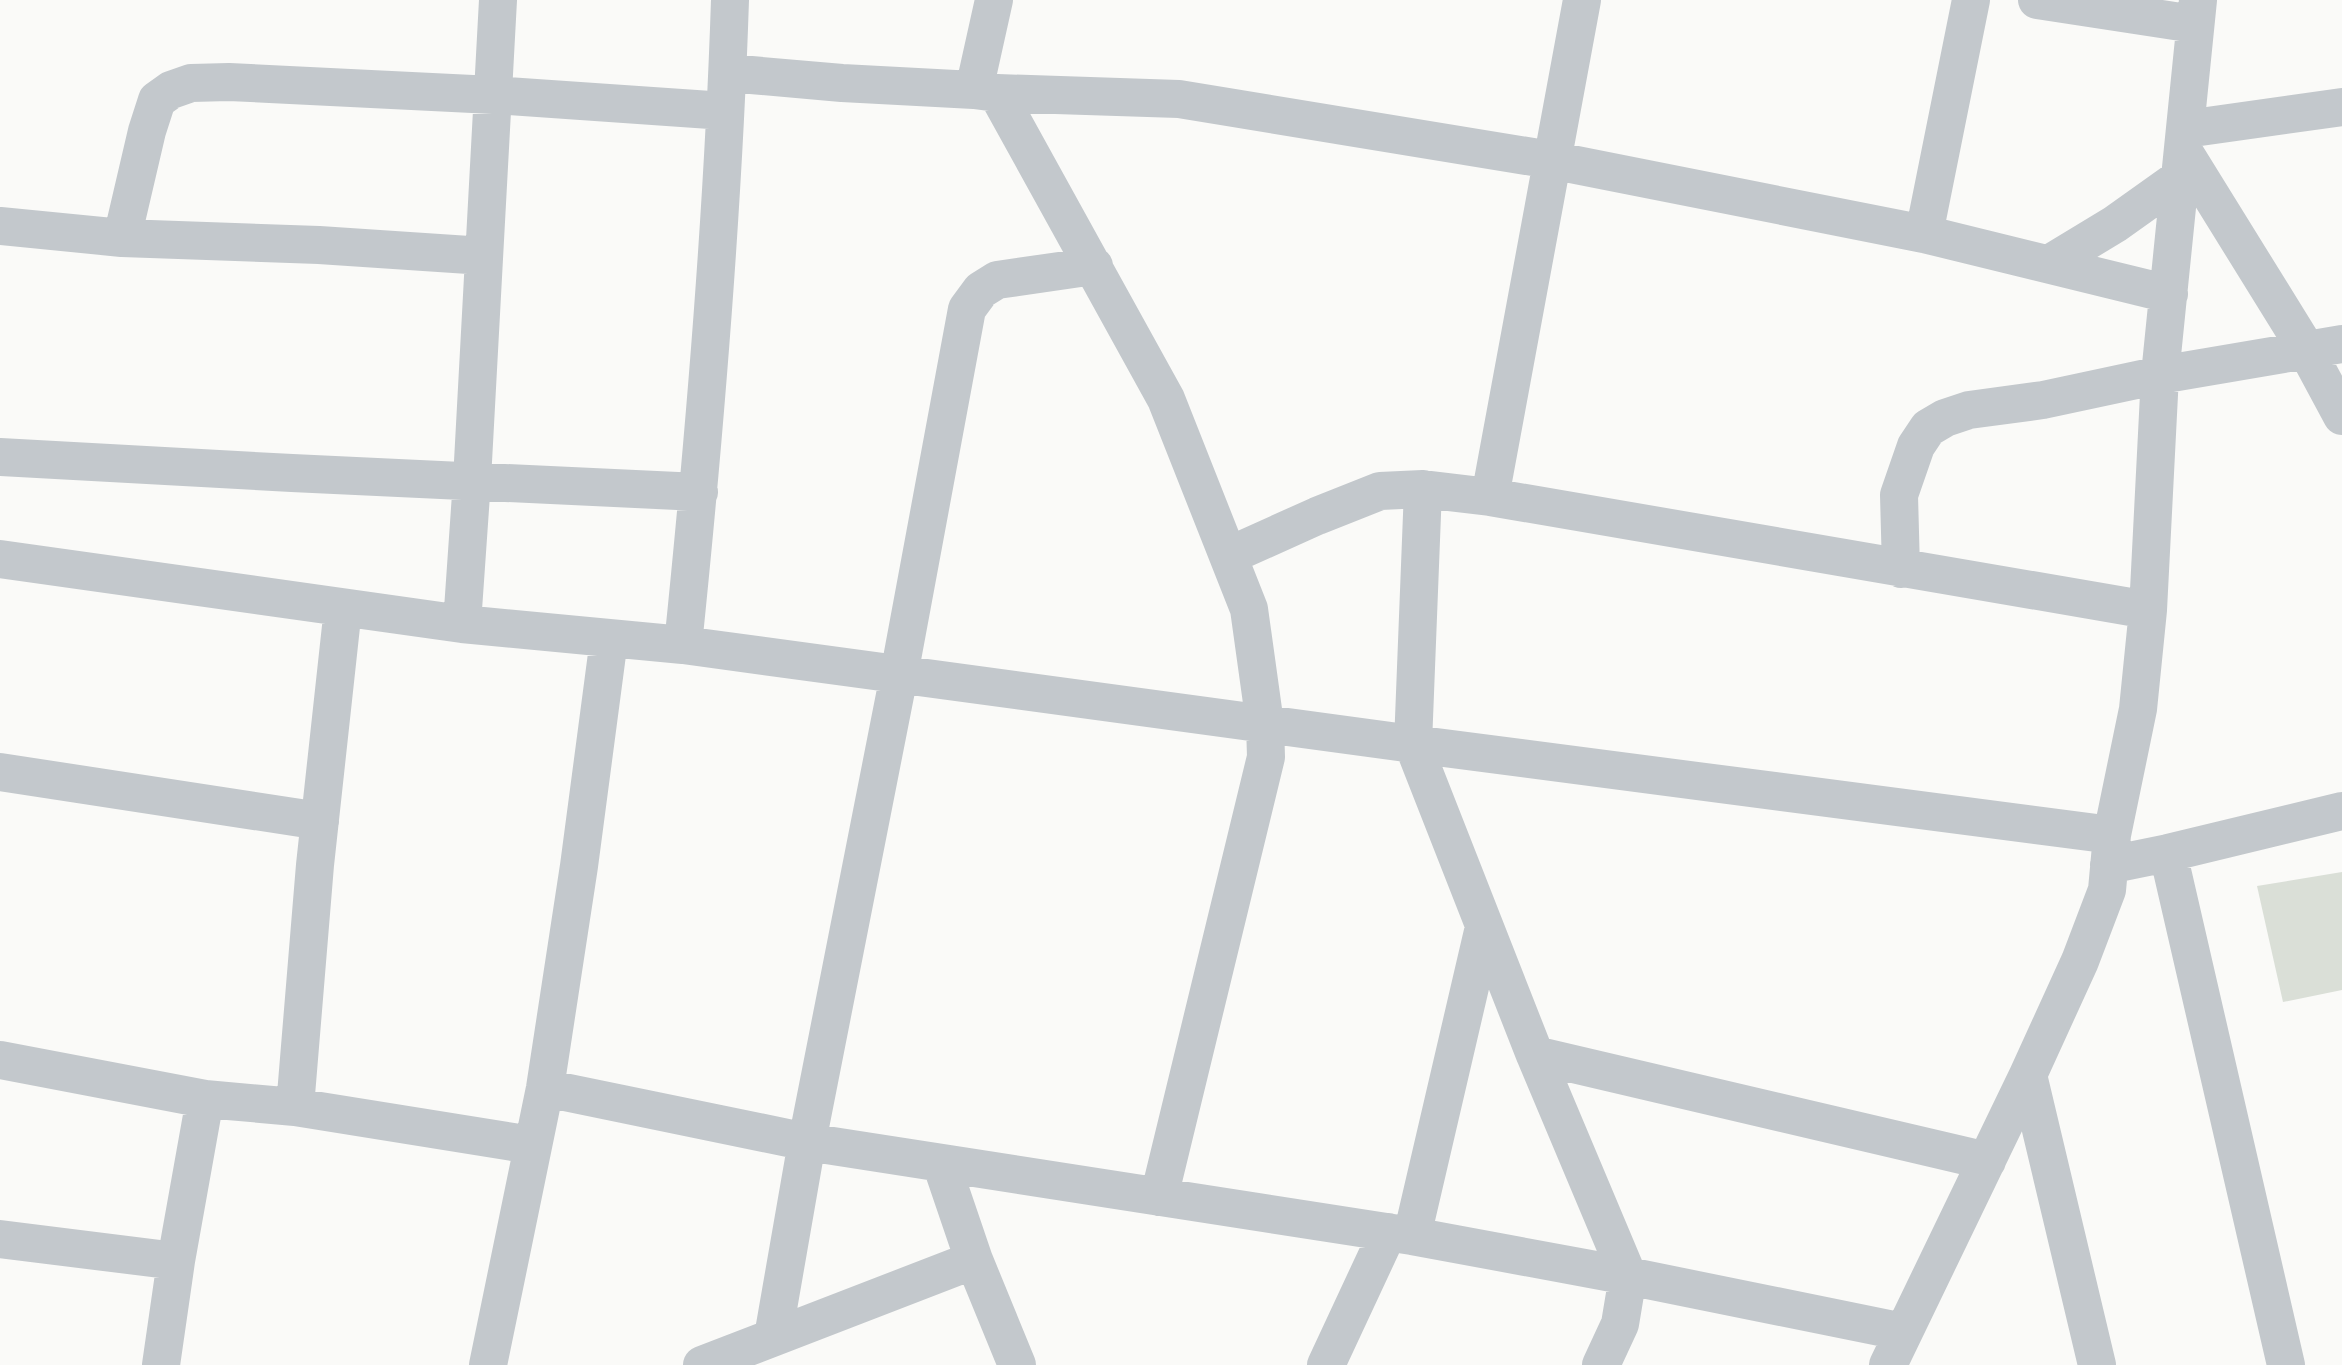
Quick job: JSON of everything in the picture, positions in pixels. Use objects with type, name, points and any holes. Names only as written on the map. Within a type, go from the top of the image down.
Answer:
[{"type":"street","points":[[462,624],[498,0]]},
{"type":"street","points":[[683,645],[699,492],[728,73],[730,0]]},
{"type":"street","points":[[994,0],[986,91],[1094,266],[1166,399],[1249,610],[1265,724],[1266,757],[1159,1197]]},
{"type":"street","points":[[1490,497],[1582,0]]},
{"type":"street","points":[[1924,234],[1972,0]]},
{"type":"street","points":[[545,1088],[807,1142],[1400,1234],[1628,1276],[1896,1349],[2028,1075],[2080,961],[2107,890],[2110,850],[2138,709],[2148,610],[2160,375],[2196,12],[2038,0]]},
{"type":"street","points":[[728,73],[842,83],[1179,99],[1551,160],[1924,234],[2169,294]]},
{"type":"street","points":[[122,238],[157,100],[171,90],[191,83],[229,82],[493,95],[725,111]]},
{"type":"street","points":[[2049,264],[2115,224],[2184,152],[2342,107]]},
{"type":"street","points":[[2184,152],[2324,346],[2342,416]]},
{"type":"street","points":[[0,226],[122,238],[484,256]]},
{"type":"street","points":[[774,1337],[807,1142],[899,675],[967,309],[981,290],[997,279],[1094,266]]},
{"type":"street","points":[[1901,569],[1899,495],[1916,446],[1928,428],[1945,418],[1969,410],[2043,400],[2160,375],[2324,346]]},
{"type":"street","points":[[0,457],[699,492]]},
{"type":"street","points":[[1228,556],[1380,491],[1423,489],[1490,497],[2148,610]]},
{"type":"street","points":[[1423,489],[1413,744],[1535,1055],[1628,1276],[1620,1324],[1601,1365]]},
{"type":"street","points":[[0,559],[462,624],[683,645],[1413,744],[2110,850],[2168,853],[2342,811]]},
{"type":"street","points":[[295,1107],[320,821],[343,608]]},
{"type":"street","points":[[488,1365],[545,1088],[579,866],[609,639]]},
{"type":"street","points":[[0,772],[320,821]]},
{"type":"street","points":[[2168,853],[2286,1365]]},
{"type":"street","points":[[1326,1365],[1400,1234],[1484,927]]},
{"type":"street","points":[[1535,1055],[1987,1161]]},
{"type":"street","points":[[0,1060],[205,1099],[295,1107],[532,1145]]},
{"type":"street","points":[[2028,1075],[2097,1365]]},
{"type":"street","points":[[161,1365],[176,1261],[205,1099]]},
{"type":"street","points":[[941,1163],[974,1260],[1017,1365]]},
{"type":"street","points":[[0,1239],[176,1261]]},
{"type":"street","points":[[702,1365],[974,1260]]},
{"type":"shaded area","points":[[2342,872],[2342,990],[2283,1002],[2257,886]]}]
